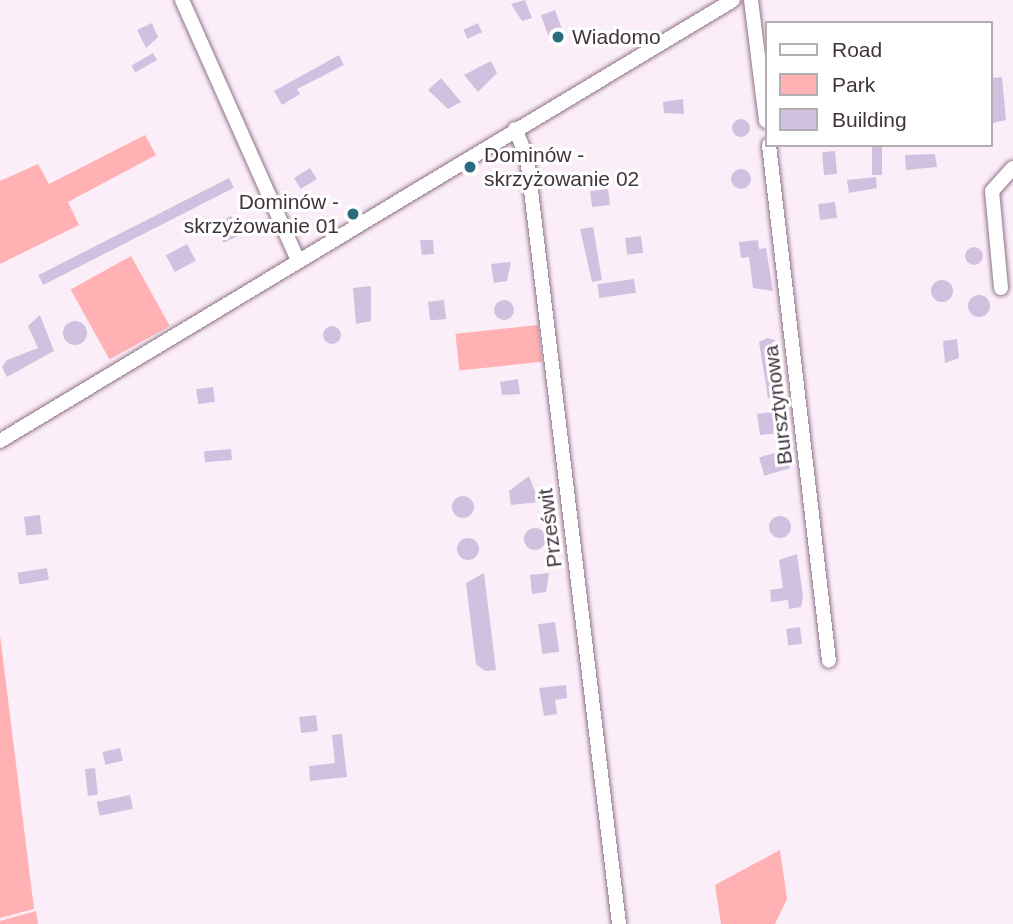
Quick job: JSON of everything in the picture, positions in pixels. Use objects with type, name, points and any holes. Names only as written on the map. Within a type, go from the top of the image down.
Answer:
[{"type":"street","points":[[182,0],[298,261]]},
{"type":"street","points":[[0,440],[733,0]]},
{"type":"street","points":[[751,0],[764,105]]},
{"type":"street","name":"Prześwit","points":[[515,130],[527,157],[619,924]]},
{"type":"street","name":"Bursztynowa","points":[[769,147],[829,661]]},
{"type":"street","points":[[1001,288],[992,191],[1013,168]]},
{"type":"green space","points":[[145,135],[156,155],[68,202],[79,225],[0,264],[0,181],[38,164],[49,184]]},
{"type":"green space","points":[[131,256],[170,326],[109,359],[71,289]]},
{"type":"green space","points":[[538,325],[542,362],[459,370],[455,334]]},
{"type":"green space","points":[[0,635],[34,909],[0,918]]},
{"type":"green space","points":[[780,850],[787,899],[775,924],[721,924],[715,885]]},
{"type":"green space","points":[[36,911],[38,924],[0,924],[0,921]]},
{"type":"building","points":[[525,0],[532,18],[522,21],[511,4]]},
{"type":"building","points":[[555,10],[566,40],[552,45],[541,15]]},
{"type":"building","points":[[152,23],[158,37],[146,48],[137,30]]},
{"type":"building","points":[[478,23],[482,32],[467,39],[463,30]]},
{"type":"building","points":[[153,53],[157,60],[135,72],[131,66]]},
{"type":"building","points":[[339,55],[344,65],[297,89],[300,94],[282,105],[274,91]]},
{"type":"building","points":[[491,61],[497,73],[478,92],[464,75]]},
{"type":"building","points":[[1002,77],[1006,120],[993,123],[992,78]]},
{"type":"building","points":[[441,78],[461,102],[448,109],[428,90]]},
{"type":"building","points":[[683,99],[684,114],[664,113],[663,102]]},
{"type":"building","points":[[741,119],[747,122],[750,128],[747,134],[741,137],[735,134],[732,128],[735,122]]},
{"type":"building","points":[[872,147],[882,147],[882,175],[872,175]]},
{"type":"building","points":[[835,151],[837,174],[824,175],[822,152]]},
{"type":"building","points":[[935,154],[937,167],[906,170],[905,155]]},
{"type":"building","points":[[310,168],[317,179],[301,189],[294,178]]},
{"type":"building","points":[[737,169],[745,169],[751,179],[745,189],[737,189],[731,183],[731,175]]},
{"type":"building","points":[[876,177],[877,188],[849,193],[847,180]]},
{"type":"building","points":[[229,178],[234,188],[43,285],[38,275]]},
{"type":"building","points":[[608,189],[610,205],[592,207],[590,191]]},
{"type":"building","points":[[835,202],[837,218],[820,220],[818,204]]},
{"type":"building","points":[[231,216],[240,235],[224,243],[215,224]]},
{"type":"building","points":[[593,227],[602,280],[592,282],[580,229]]},
{"type":"building","points":[[641,236],[643,253],[627,255],[625,238]]},
{"type":"building","points":[[420,240],[433,240],[434,254],[422,255]]},
{"type":"building","points":[[758,240],[759,249],[766,248],[773,291],[753,288],[749,257],[741,258],[739,242]]},
{"type":"building","points":[[187,244],[196,261],[175,272],[166,255]]},
{"type":"building","points":[[974,247],[980,250],[983,256],[980,262],[974,265],[968,262],[965,256],[968,250]]},
{"type":"building","points":[[511,262],[507,281],[494,283],[491,264]]},
{"type":"building","points":[[634,279],[636,293],[599,298],[597,284]]},
{"type":"building","points":[[938,280],[946,280],[953,287],[953,295],[946,302],[938,302],[931,295],[931,287]]},
{"type":"building","points":[[371,286],[371,321],[356,324],[353,288]]},
{"type":"building","points":[[979,295],[987,298],[990,306],[987,314],[979,317],[971,314],[968,306],[971,298]]},
{"type":"building","points":[[444,300],[446,319],[430,321],[428,302]]},
{"type":"building","points":[[504,300],[511,303],[514,310],[511,317],[504,320],[497,317],[494,310],[497,303]]},
{"type":"building","points":[[40,315],[54,351],[7,377],[2,367],[7,360],[38,348],[28,326]]},
{"type":"building","points":[[75,321],[86,328],[87,333],[80,344],[75,345],[64,338],[63,333],[70,322]]},
{"type":"building","points":[[332,326],[338,329],[341,335],[338,341],[332,344],[326,341],[323,335],[326,329]]},
{"type":"building","points":[[767,338],[775,340],[782,396],[768,398],[759,342]]},
{"type":"building","points":[[957,339],[959,358],[945,363],[943,341]]},
{"type":"building","points":[[518,379],[520,394],[502,395],[500,382]]},
{"type":"building","points":[[213,387],[215,402],[198,404],[196,389]]},
{"type":"building","points":[[771,412],[783,433],[760,435],[757,414]]},
{"type":"building","points":[[231,449],[232,460],[205,462],[204,451]]},
{"type":"building","points":[[785,450],[790,468],[764,476],[759,457]]},
{"type":"building","points":[[529,476],[539,502],[511,505],[509,491]]},
{"type":"building","points":[[463,496],[471,499],[474,507],[471,515],[463,518],[455,515],[452,507],[455,499]]},
{"type":"building","points":[[40,515],[42,534],[26,536],[24,517]]},
{"type":"building","points":[[780,516],[788,519],[791,527],[788,535],[780,538],[772,535],[769,527],[772,519]]},
{"type":"building","points":[[531,528],[539,528],[546,535],[546,543],[539,550],[531,550],[524,543],[524,535]]},
{"type":"building","points":[[468,538],[476,541],[479,549],[476,557],[468,560],[460,557],[457,549],[460,541]]},
{"type":"building","points":[[797,554],[803,596],[801,607],[789,609],[788,600],[771,602],[770,590],[783,588],[779,560]]},
{"type":"building","points":[[47,568],[49,580],[19,585],[17,573]]},
{"type":"building","points":[[484,573],[496,670],[485,671],[476,664],[466,583]]},
{"type":"building","points":[[549,573],[546,592],[532,594],[530,575]]},
{"type":"building","points":[[555,622],[559,652],[542,654],[538,624]]},
{"type":"building","points":[[800,627],[802,644],[788,646],[786,629]]},
{"type":"building","points":[[566,685],[567,698],[555,700],[557,714],[544,716],[539,688]]},
{"type":"building","points":[[316,715],[318,731],[301,733],[299,717]]},
{"type":"building","points":[[342,734],[347,777],[310,781],[309,766],[335,763],[332,735]]},
{"type":"building","points":[[120,748],[123,761],[105,765],[102,752]]},
{"type":"building","points":[[95,768],[98,795],[88,796],[85,769]]},
{"type":"building","points":[[130,795],[133,809],[100,816],[97,802]]},
{"type":"place","name":"Wiadomo","points":[[558,37]]},
{"type":"place","name":"Dominów - skrzyżowanie 02","points":[[470,167]]},
{"type":"place","name":"Dominów - skrzyżowanie 01","points":[[353,214]]}]
